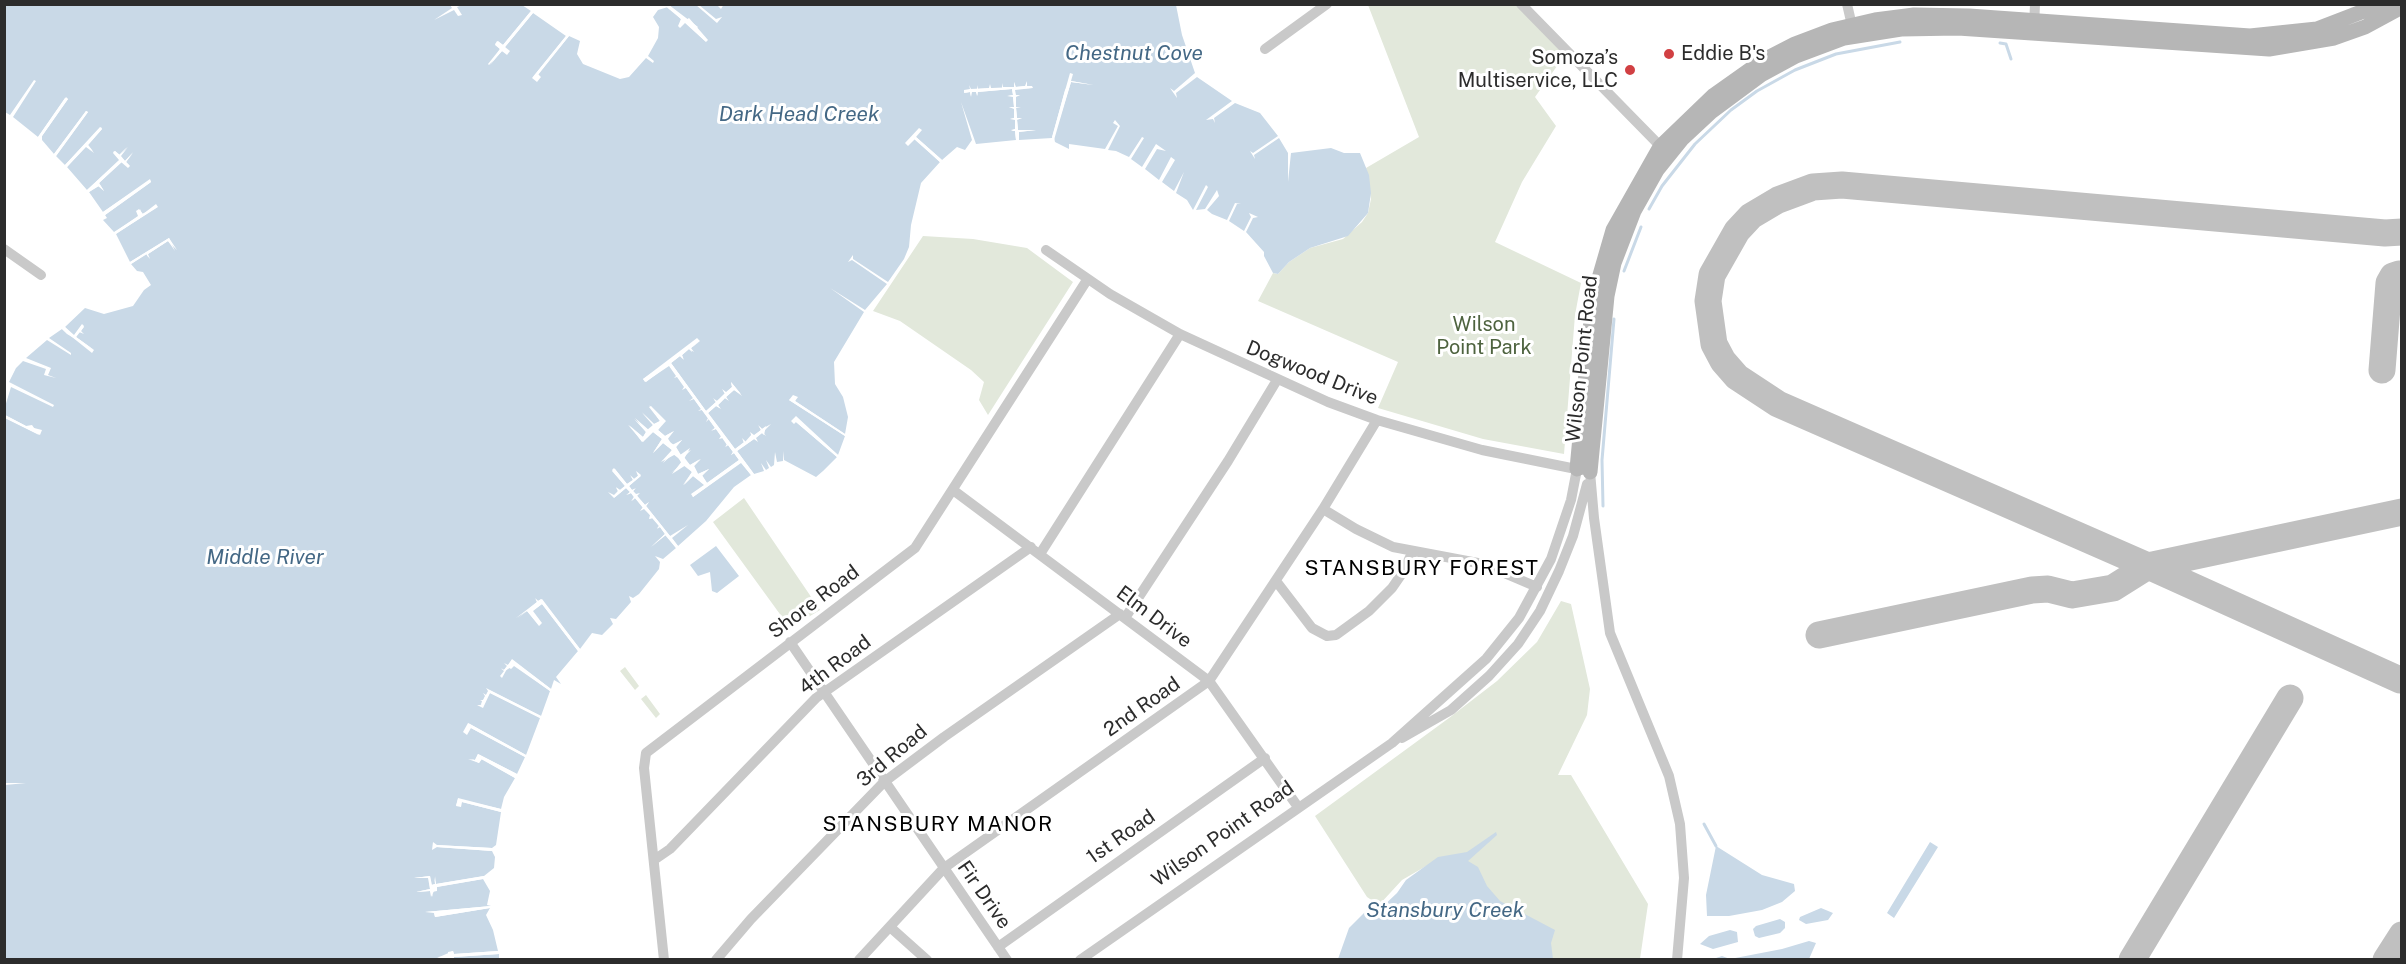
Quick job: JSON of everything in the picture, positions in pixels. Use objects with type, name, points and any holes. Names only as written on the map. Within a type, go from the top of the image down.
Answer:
[{"type":"street","points":[[1265,49],[1327,4]]},
{"type":"street","points":[[1521,4],[1665,150]]},
{"type":"street","points":[[1847,4],[1854,30]]},
{"type":"street","points":[[2034,27],[2035,4]]},
{"type":"street","name":"Wilson Point Road","points":[[1392,743],[1428,725],[1451,710],[1489,676],[1518,644],[1540,611],[1559,571],[1575,528],[1583,470],[1590,321],[1598,275],[1617,222],[1665,150],[1707,101],[1748,70],[1795,44],[1854,30],[2034,27],[2229,35],[2285,34],[2330,26],[2382,4]]},
{"type":"street","name":"Wilson Point Road","points":[[2034,27],[2226,48],[2276,48],[2320,42],[2352,32],[2402,7]]},
{"type":"street","points":[[4,249],[41,275]]},
{"type":"street","name":"Dogwood Drive","points":[[1046,250],[1087,280],[1180,334],[1277,380],[1377,420],[1482,450],[1583,470]]},
{"type":"street","name":"Shore Road","points":[[664,960],[644,768],[646,753],[904,558],[927,531],[1087,280]]},
{"type":"street","name":"4th Road","points":[[654,860],[670,849],[816,698],[1036,550],[1180,334]]},
{"type":"street","name":"3rd Road","points":[[716,960],[751,919],[885,782],[944,736],[1122,616],[1228,461],[1277,380]]},
{"type":"street","name":"2nd Road","points":[[859,960],[944,867],[1209,681],[1323,509],[1377,420]]},
{"type":"street","points":[[1583,470],[1594,518],[1610,633],[1669,776],[1680,824],[1684,878],[1677,960]]},
{"type":"street","name":"Wilson Point Road","points":[[1080,960],[1392,743],[1486,659],[1518,618],[1537,586],[1558,540],[1583,470]]},
{"type":"street","name":"Elm Drive","points":[[953,490],[1209,681],[1298,807]]},
{"type":"street","points":[[1323,509],[1356,529],[1394,547],[1483,564],[1537,586]]},
{"type":"street","points":[[1276,581],[1312,628],[1327,636],[1336,635],[1354,623],[1392,588],[1413,551]]},
{"type":"street","name":"Fir Drive","points":[[790,642],[1007,960]]},
{"type":"street","name":"1st Road","points":[[998,947],[1265,758]]},
{"type":"street","points":[[890,927],[927,960]]},
{"type":"green space","name":"Wilson Point Park","points":[[1368,5],[1521,5],[1567,52],[1535,97],[1556,126],[1522,182],[1495,242],[1581,283],[1575,315],[1564,454],[1483,439],[1378,408],[1398,362],[1258,301],[1273,273],[1278,274],[1289,262],[1310,248],[1343,239],[1362,222],[1368,213],[1371,199],[1366,168],[1419,137]]},
{"type":"green space","points":[[923,236],[973,239],[1027,248],[1073,282],[988,415],[979,400],[984,382],[971,370],[900,321],[873,311]]},
{"type":"green space","points":[[744,498],[820,610],[790,628],[713,522]]},
{"type":"green space","points":[[1561,601],[1571,604],[1590,689],[1587,715],[1558,775],[1571,775],[1648,904],[1640,959],[1539,959],[1428,865],[1402,880],[1379,905],[1367,897],[1315,816],[1497,681],[1537,642]]},
{"type":"green space","points":[[625,667],[639,686],[635,690],[620,671]]},
{"type":"green space","points":[[646,695],[660,714],[656,718],[641,699]]},
{"type":"water","name":"Middle River","points":[[724,4],[1176,5],[1182,35],[1195,73],[1174,91],[1170,88],[1177,98],[1176,93],[1197,77],[1232,101],[1206,120],[1213,119],[1215,123],[1214,118],[1235,103],[1260,113],[1278,136],[1253,153],[1250,151],[1255,159],[1254,155],[1279,138],[1288,153],[1288,182],[1291,153],[1331,148],[1344,153],[1360,153],[1369,175],[1371,193],[1368,213],[1348,236],[1310,248],[1289,262],[1278,274],[1273,273],[1264,252],[1246,232],[1253,218],[1258,217],[1249,213],[1251,217],[1244,231],[1229,221],[1237,204],[1241,204],[1235,203],[1227,220],[1212,214],[1207,210],[1219,196],[1217,190],[1205,209],[1196,210],[1208,187],[1206,185],[1193,210],[1187,200],[1176,193],[1184,172],[1174,191],[1162,182],[1175,160],[1171,157],[1159,180],[1145,169],[1157,149],[1166,151],[1156,144],[1142,167],[1131,159],[1144,138],[1142,137],[1129,157],[1108,150],[1120,126],[1115,120],[1113,123],[1118,126],[1105,149],[1069,144],[1069,149],[1055,142],[1054,137],[1071,82],[1093,85],[1071,81],[1065,90],[1052,138],[1019,140],[1018,132],[1036,130],[1018,130],[1017,119],[1022,118],[1017,118],[1015,96],[1020,96],[1015,95],[1015,89],[1032,88],[1027,86],[1027,82],[1026,86],[1015,87],[1015,82],[1014,87],[970,89],[964,93],[970,92],[971,96],[971,92],[976,92],[978,96],[977,92],[1012,89],[1013,95],[1008,96],[1013,96],[1014,107],[1009,108],[1014,108],[1015,118],[1010,119],[1015,119],[1015,129],[1011,130],[1015,131],[1016,140],[976,144],[961,102],[972,140],[965,150],[957,147],[942,160],[916,137],[914,139],[940,162],[921,183],[911,225],[909,247],[904,259],[888,282],[853,259],[853,255],[848,262],[852,260],[887,284],[865,310],[830,288],[864,312],[834,362],[835,384],[843,397],[848,417],[845,434],[795,401],[797,397],[789,400],[845,436],[838,455],[798,420],[796,422],[837,457],[823,471],[816,477],[784,460],[783,451],[783,461],[777,462],[775,452],[774,465],[771,467],[766,460],[769,468],[766,470],[761,463],[764,471],[754,474],[737,451],[754,439],[757,440],[755,438],[762,433],[764,435],[766,426],[762,429],[759,426],[761,430],[754,436],[752,434],[745,442],[743,440],[744,442],[735,449],[708,413],[716,406],[720,408],[718,405],[725,398],[728,400],[726,397],[734,390],[741,394],[731,382],[732,387],[726,393],[723,391],[725,393],[717,401],[714,400],[716,402],[706,411],[671,363],[680,356],[683,359],[682,355],[689,349],[692,352],[691,348],[699,342],[643,379],[646,382],[669,365],[715,428],[712,430],[716,429],[727,445],[726,447],[728,445],[733,452],[731,455],[734,453],[739,460],[707,483],[702,475],[709,469],[698,474],[694,466],[700,459],[690,465],[684,457],[691,450],[681,455],[676,447],[682,440],[672,445],[667,437],[674,431],[665,436],[658,430],[663,420],[649,405],[660,421],[654,424],[642,413],[653,425],[650,431],[635,418],[646,432],[643,437],[629,425],[642,442],[653,432],[662,439],[653,453],[663,443],[672,450],[663,463],[673,454],[682,461],[672,474],[686,465],[692,472],[684,485],[693,476],[705,485],[692,494],[693,497],[741,462],[751,475],[734,487],[706,521],[678,546],[646,506],[649,502],[645,505],[633,491],[635,489],[632,490],[629,486],[641,476],[637,472],[639,475],[634,479],[631,476],[633,480],[627,484],[615,469],[612,471],[625,486],[620,490],[616,488],[618,491],[614,498],[626,488],[630,492],[627,495],[631,493],[634,497],[631,501],[635,498],[643,508],[640,511],[644,508],[652,517],[649,519],[652,518],[659,526],[657,528],[660,527],[665,534],[651,547],[666,535],[676,548],[663,559],[655,556],[660,562],[659,569],[639,594],[633,598],[629,596],[631,602],[616,619],[610,618],[613,624],[602,635],[592,633],[580,649],[542,599],[538,601],[536,599],[537,602],[517,619],[527,611],[539,625],[532,611],[542,604],[578,651],[556,677],[561,684],[554,680],[551,689],[512,660],[504,670],[501,669],[505,671],[514,665],[550,691],[541,716],[489,690],[480,706],[490,693],[540,718],[526,755],[468,723],[471,728],[525,757],[517,774],[478,754],[475,760],[471,759],[479,763],[481,759],[515,778],[504,797],[501,809],[458,799],[456,806],[462,802],[501,812],[496,845],[492,848],[436,845],[436,847],[492,851],[495,857],[494,868],[484,876],[436,884],[434,877],[435,884],[431,885],[430,876],[414,878],[429,878],[430,889],[416,892],[430,891],[431,897],[436,887],[483,879],[490,891],[487,905],[491,906],[425,912],[434,912],[435,917],[490,908],[486,915],[493,930],[498,951],[454,954],[453,951],[448,952],[448,956],[438,957],[448,959],[5,959],[5,785],[26,783],[6,783],[5,418],[39,435],[32,425],[26,426],[5,415],[4,410],[11,387],[53,407],[54,405],[9,382],[16,368],[23,361],[46,369],[44,375],[56,378],[48,375],[51,368],[26,358],[47,340],[71,355],[49,338],[62,329],[94,350],[76,337],[84,327],[82,325],[74,336],[65,327],[85,308],[104,314],[133,306],[144,290],[151,285],[143,272],[137,271],[131,264],[147,254],[148,257],[148,254],[168,241],[175,251],[169,238],[130,262],[116,234],[157,207],[142,214],[140,209],[139,216],[114,232],[103,220],[107,218],[105,215],[151,182],[150,180],[103,212],[89,192],[99,186],[104,191],[99,183],[122,162],[130,166],[126,162],[133,153],[125,161],[120,156],[127,147],[119,155],[113,152],[120,160],[87,190],[67,167],[86,146],[93,151],[88,145],[102,129],[101,127],[65,165],[56,156],[88,112],[86,111],[54,154],[42,140],[42,136],[68,99],[65,98],[38,137],[13,117],[36,81],[34,80],[10,115],[5,112],[5,5],[450,5],[452,8],[434,20],[454,10],[458,16],[462,15],[457,7],[462,5],[522,5],[531,11],[503,45],[497,41],[495,45],[500,49],[490,65],[502,51],[507,54],[505,47],[533,13],[566,36],[533,77],[538,75],[569,36],[580,41],[577,54],[583,64],[620,79],[629,77],[646,58],[653,63],[654,61],[648,56],[658,38],[659,27],[653,17],[658,10],[668,7],[681,19],[680,27],[685,22],[706,42],[696,29],[698,27],[669,5],[696,5],[717,23],[722,17],[716,19],[699,5],[717,5],[721,9]]},
{"type":"water","points":[[716,546],[739,576],[717,593],[712,591],[710,572],[698,576],[690,565]]},
{"type":"water","name":"Stansbury Creek","points":[[1496,832],[1497,835],[1468,861],[1478,867],[1487,886],[1500,901],[1555,930],[1551,943],[1553,959],[1338,959],[1349,928],[1369,908],[1380,909],[1397,893],[1406,880],[1438,857],[1467,852]]},
{"type":"water","points":[[1930,842],[1938,847],[1894,918],[1887,913]]},
{"type":"water","points":[[1716,846],[1762,875],[1794,884],[1795,891],[1782,902],[1762,910],[1729,916],[1707,916],[1706,895]]},
{"type":"water","points":[[1821,908],[1833,913],[1828,920],[1806,924],[1799,920],[1800,917]]},
{"type":"water","points":[[1780,919],[1785,922],[1785,928],[1780,933],[1759,938],[1755,936],[1753,929],[1756,926]]},
{"type":"water","points":[[1730,930],[1737,932],[1738,942],[1713,949],[1700,944],[1709,936]]},
{"type":"water","points":[[1809,941],[1816,943],[1809,959],[1730,959],[1782,949]]},
{"type":"water","points":[[499,954],[496,960],[454,960],[454,957]]},
{"type":"water","points":[[1722,956],[1730,959],[1713,959]]},
{"type":"pier","points":[[664,5],[669,5],[686,20],[689,18],[708,40],[706,42],[685,23],[680,28],[678,26],[681,19]]},
{"type":"pier","points":[[531,11],[533,13],[505,47],[510,51],[507,55],[502,51],[489,65],[500,49],[495,44],[498,41],[503,45]]},
{"type":"pier","points":[[566,36],[569,36],[538,74],[541,77],[537,82],[532,78]]},
{"type":"pier","points":[[1070,73],[1073,74],[1071,81],[1094,85],[1071,82],[1054,140],[1052,137]]},
{"type":"pier","points":[[1027,81],[1027,86],[1033,88],[1015,90],[1016,95],[1020,95],[1016,97],[1016,107],[1021,107],[1016,108],[1017,118],[1022,118],[1017,120],[1018,130],[1036,130],[1019,132],[1019,140],[1016,140],[1015,131],[1011,131],[1015,129],[1015,120],[1010,119],[1014,118],[1014,109],[1009,107],[1014,107],[1013,97],[1007,96],[1013,95],[1012,89],[978,92],[977,96],[976,92],[972,92],[971,97],[970,92],[964,93],[964,90],[970,89],[969,85],[971,89],[977,89],[978,85],[978,89],[989,88],[990,84],[991,88],[1002,88],[1002,83],[1003,87],[1014,87],[1014,82],[1016,87],[1025,86]]},
{"type":"pier","points":[[66,97],[68,99],[42,136],[42,140],[38,137]]},
{"type":"pier","points":[[86,111],[88,112],[56,156],[54,154]]},
{"type":"pier","points":[[100,127],[102,129],[88,145],[94,153],[86,147],[67,167],[65,165]]},
{"type":"pier","points":[[919,128],[922,130],[916,137],[942,160],[942,164],[915,139],[908,146],[905,143]]},
{"type":"pier","points":[[128,147],[121,156],[125,161],[133,152],[126,162],[130,166],[128,168],[121,162],[99,183],[104,191],[98,186],[89,192],[87,190],[119,160],[113,153],[115,151],[120,155]]},
{"type":"pier","points":[[150,179],[151,182],[105,215],[103,212]]},
{"type":"pier","points":[[156,204],[158,207],[114,235],[112,234],[138,216],[136,211],[139,209],[143,214]]},
{"type":"pier","points":[[169,238],[177,250],[168,241],[148,254],[150,259],[146,254],[131,264],[130,262]]},
{"type":"pier","points":[[82,324],[84,326],[81,331],[84,334],[79,332],[76,337],[94,350],[92,353],[62,329],[65,327],[74,335]]},
{"type":"pier","points":[[697,338],[700,341],[691,348],[694,352],[689,349],[682,355],[684,360],[680,356],[671,363],[706,411],[716,402],[713,398],[717,401],[725,394],[722,389],[726,392],[732,387],[731,382],[742,396],[734,390],[726,397],[729,401],[725,398],[718,405],[721,409],[716,406],[708,413],[735,449],[744,443],[742,438],[746,442],[752,437],[750,432],[754,435],[761,430],[758,425],[762,429],[771,424],[763,432],[766,436],[762,433],[756,438],[758,442],[754,439],[737,451],[754,474],[751,475],[741,463],[693,497],[691,494],[704,485],[693,476],[683,485],[692,472],[683,465],[671,473],[682,464],[676,454],[661,462],[672,450],[663,443],[653,453],[662,439],[653,432],[643,442],[628,425],[643,437],[646,432],[634,419],[647,430],[653,425],[642,412],[654,424],[660,421],[649,407],[651,406],[666,421],[658,430],[665,436],[674,431],[667,440],[674,445],[682,440],[676,447],[680,455],[690,448],[684,459],[690,465],[701,459],[694,466],[698,474],[709,469],[702,476],[707,483],[739,460],[734,453],[731,455],[733,452],[728,445],[725,447],[727,444],[723,438],[719,439],[721,436],[716,429],[711,431],[715,428],[709,419],[706,422],[708,418],[702,410],[698,411],[701,409],[694,399],[689,401],[693,398],[686,388],[682,390],[684,387],[677,377],[674,378],[676,376],[669,366],[645,382],[643,379]]},
{"type":"pier","points":[[793,395],[798,397],[795,401],[845,436],[789,400]]},
{"type":"pier","points":[[5,415],[26,426],[42,430],[40,435],[5,418]]},
{"type":"pier","points":[[796,416],[838,455],[837,457],[796,422],[794,424],[791,421]]},
{"type":"pier","points":[[614,468],[627,484],[633,480],[630,475],[634,479],[638,476],[636,471],[641,475],[629,486],[632,490],[636,488],[633,491],[636,494],[640,493],[637,496],[645,505],[649,502],[646,506],[670,536],[688,525],[672,538],[678,546],[676,548],[665,535],[651,547],[665,534],[660,527],[657,529],[659,526],[653,518],[649,519],[650,515],[644,509],[640,511],[643,507],[635,498],[632,501],[634,497],[631,493],[626,495],[630,492],[626,488],[614,498],[608,492],[614,495],[618,491],[616,487],[620,490],[625,486],[612,470]]},
{"type":"pier","points":[[535,598],[538,601],[541,599],[580,649],[578,651],[542,604],[533,611],[542,623],[539,626],[527,611],[516,618],[537,602]]},
{"type":"pier","points":[[512,659],[551,689],[550,691],[514,666],[511,669],[508,667],[502,678],[500,676],[504,671],[501,668],[504,670],[507,666],[504,663],[508,665]]},
{"type":"pier","points":[[486,688],[541,716],[540,718],[490,693],[483,708],[477,705],[481,705],[480,700],[483,700],[485,696],[483,693],[486,695],[488,691]]},
{"type":"pier","points":[[468,723],[526,755],[525,757],[471,728],[467,735],[463,732]]},
{"type":"pier","points":[[478,754],[517,774],[515,778],[482,759],[479,763],[468,759],[475,760]]},
{"type":"pier","points":[[458,798],[501,809],[501,812],[462,802],[461,807],[456,806]]},
{"type":"pier","points":[[433,842],[437,845],[492,848],[492,851],[437,847],[432,850]]},
{"type":"pier","points":[[430,876],[432,885],[435,884],[435,876],[436,884],[484,876],[483,879],[437,887],[437,891],[432,892],[433,897],[430,891],[416,892],[430,889],[428,878],[414,878]]},
{"type":"pier","points":[[491,906],[435,917],[434,913],[425,912]]},
{"type":"pier","points":[[453,951],[454,954],[498,951],[499,954],[454,957],[454,959],[437,958]]},
{"type":"waterway","points":[[1649,209],[1662,186],[1695,144],[1731,110],[1757,91],[1795,70],[1836,54],[1900,42]]},
{"type":"waterway","points":[[2000,43],[2006,44],[2011,59]]},
{"type":"waterway","points":[[1624,271],[1641,227]]},
{"type":"waterway","points":[[1603,506],[1602,460],[1614,319]]},
{"type":"waterway","points":[[1704,824],[1716,846]]},
{"type":"taxiway","points":[[2400,680],[2148,566],[1778,404],[1737,377],[1723,361],[1714,344],[1708,301],[1712,275],[1737,231],[1751,216],[1778,200],[1813,187],[1842,185],[2385,233],[2402,232]]},
{"type":"taxiway","points":[[2382,370],[2389,283],[2393,276],[2399,274]]},
{"type":"taxiway","points":[[1819,635],[2032,590],[2048,589],[2072,595],[2113,588],[2148,566],[2402,512]]},
{"type":"taxiway","points":[[2132,960],[2290,698]]},
{"type":"taxiway","points":[[2386,960],[2402,935]]},
{"type":"place","name":"Eddie B's","points":[[1669,54]]},
{"type":"place","name":"Somoza’s Multiservice, LLC","points":[[1630,70]]},
{"type":"district","name":"STANSBURY FOREST","points":[[1422,569]]},
{"type":"district","name":"STANSBURY MANOR","points":[[938,825]]},
{"type":"water label","name":"Chestnut Cove","points":[[1134,54]]},
{"type":"water label","name":"Dark Head Creek","points":[[799,115]]}]
